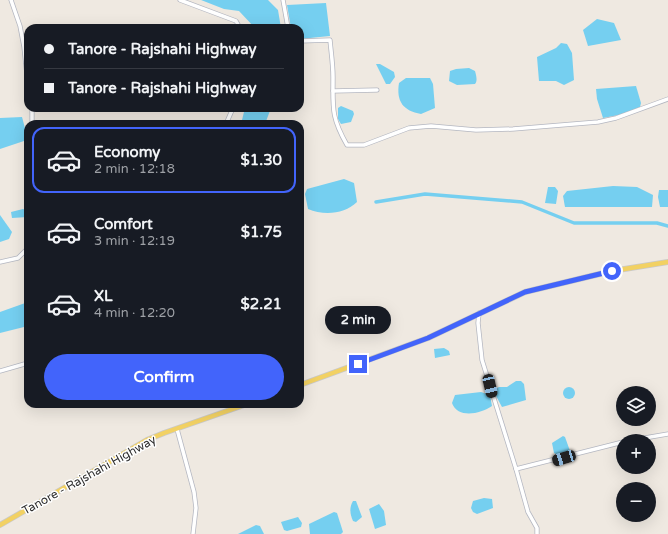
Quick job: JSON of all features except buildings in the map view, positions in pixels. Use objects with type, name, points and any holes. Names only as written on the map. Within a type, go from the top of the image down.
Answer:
[{"type":"main road","points":[[304,384],[428,338],[525,292],[556,283],[612,271],[668,262]]},
{"type":"main road","name":"Tanore - Rajshahi Highway","points":[[0,525],[147,440],[236,408]]},
{"type":"street","points":[[11,0],[22,40],[24,55]]},
{"type":"street","points":[[180,0],[236,21],[238,24]]},
{"type":"street","points":[[283,0],[287,24]]},
{"type":"street","points":[[304,41],[330,40],[333,76],[332,97],[335,118],[347,145],[364,145],[409,128],[431,126],[476,130],[513,129],[598,122],[616,118],[668,99]]},
{"type":"street","points":[[333,91],[377,90]]},
{"type":"street","points":[[0,262],[18,258],[24,252]]},
{"type":"street","points":[[479,313],[478,323],[483,364],[528,512],[537,528],[537,534]]},
{"type":"street","points":[[0,371],[24,364]]},
{"type":"street","points":[[177,429],[194,492],[196,508],[193,534]]},
{"type":"street","points":[[656,436],[668,434]]},
{"type":"street","points":[[516,469],[616,444]]},
{"type":"water","points":[[201,0],[268,0],[278,10],[280,24],[251,24],[239,11],[224,9]]},
{"type":"water","points":[[326,3],[330,36],[304,39],[304,24],[290,24],[287,5]]},
{"type":"water","points":[[597,19],[614,23],[621,40],[588,46],[583,30]]},
{"type":"water","points":[[561,43],[567,44],[572,53],[574,80],[564,85],[556,81],[539,81],[537,57],[556,48]]},
{"type":"water","points":[[376,64],[380,64],[394,72],[395,77],[390,84],[386,84]]},
{"type":"water","points":[[469,68],[475,71],[477,80],[475,84],[457,85],[449,81],[450,71]]},
{"type":"water","points":[[406,78],[430,78],[433,84],[435,108],[421,114],[405,108],[400,100],[398,89],[399,83]]},
{"type":"water","points":[[636,86],[641,103],[640,107],[624,114],[603,118],[597,99],[596,89]]},
{"type":"water","points":[[341,106],[353,111],[354,114],[351,122],[341,124],[338,119],[338,108]]},
{"type":"water","points":[[244,112],[270,112],[266,120],[242,120]]},
{"type":"water","points":[[22,117],[24,124],[24,141],[0,149],[0,118]]},
{"type":"water","points":[[344,179],[354,183],[357,202],[347,209],[334,213],[321,213],[308,209],[305,194],[307,189]]},
{"type":"water","points":[[613,186],[637,187],[653,195],[652,207],[565,207],[563,196],[567,191]]},
{"type":"water","points":[[548,187],[555,187],[558,191],[556,204],[545,203]]},
{"type":"water","points":[[659,190],[668,190],[668,207],[660,207],[658,197]]},
{"type":"water","points":[[24,209],[24,217],[12,218],[11,212]]},
{"type":"water","points":[[0,215],[12,232],[9,239],[0,242]]},
{"type":"water","points":[[24,303],[24,327],[0,333],[0,312]]},
{"type":"water","points":[[444,348],[449,351],[450,355],[435,358],[434,349]]},
{"type":"water","points":[[516,381],[521,381],[524,384],[526,400],[502,407],[496,396],[495,389],[499,387],[507,387]]},
{"type":"water","points":[[567,387],[571,387],[575,393],[571,399],[567,399],[563,395],[563,391]]},
{"type":"water","points":[[481,392],[490,395],[492,406],[482,411],[470,414],[464,413],[455,408],[452,403],[455,395]]},
{"type":"water","points":[[563,436],[565,437],[570,451],[566,456],[560,456],[554,453],[552,443]]},
{"type":"water","points":[[484,498],[492,499],[493,508],[477,514],[473,512],[471,508],[473,501]]},
{"type":"water","points":[[353,501],[356,501],[362,517],[356,522],[353,521],[350,509]]},
{"type":"water","points":[[379,504],[384,511],[386,525],[375,529],[369,509]]},
{"type":"water","points":[[334,512],[337,513],[343,532],[341,534],[310,534],[309,524]]},
{"type":"water","points":[[298,517],[302,523],[301,527],[287,531],[284,530],[281,522]]},
{"type":"water","points":[[256,525],[260,526],[264,534],[238,534]]},
{"type":"waterway","points":[[376,202],[425,194],[522,202],[574,223],[657,223],[668,226]]},
{"type":"route","points":[[358,364],[428,338],[525,292],[556,283],[612,271]]}]
